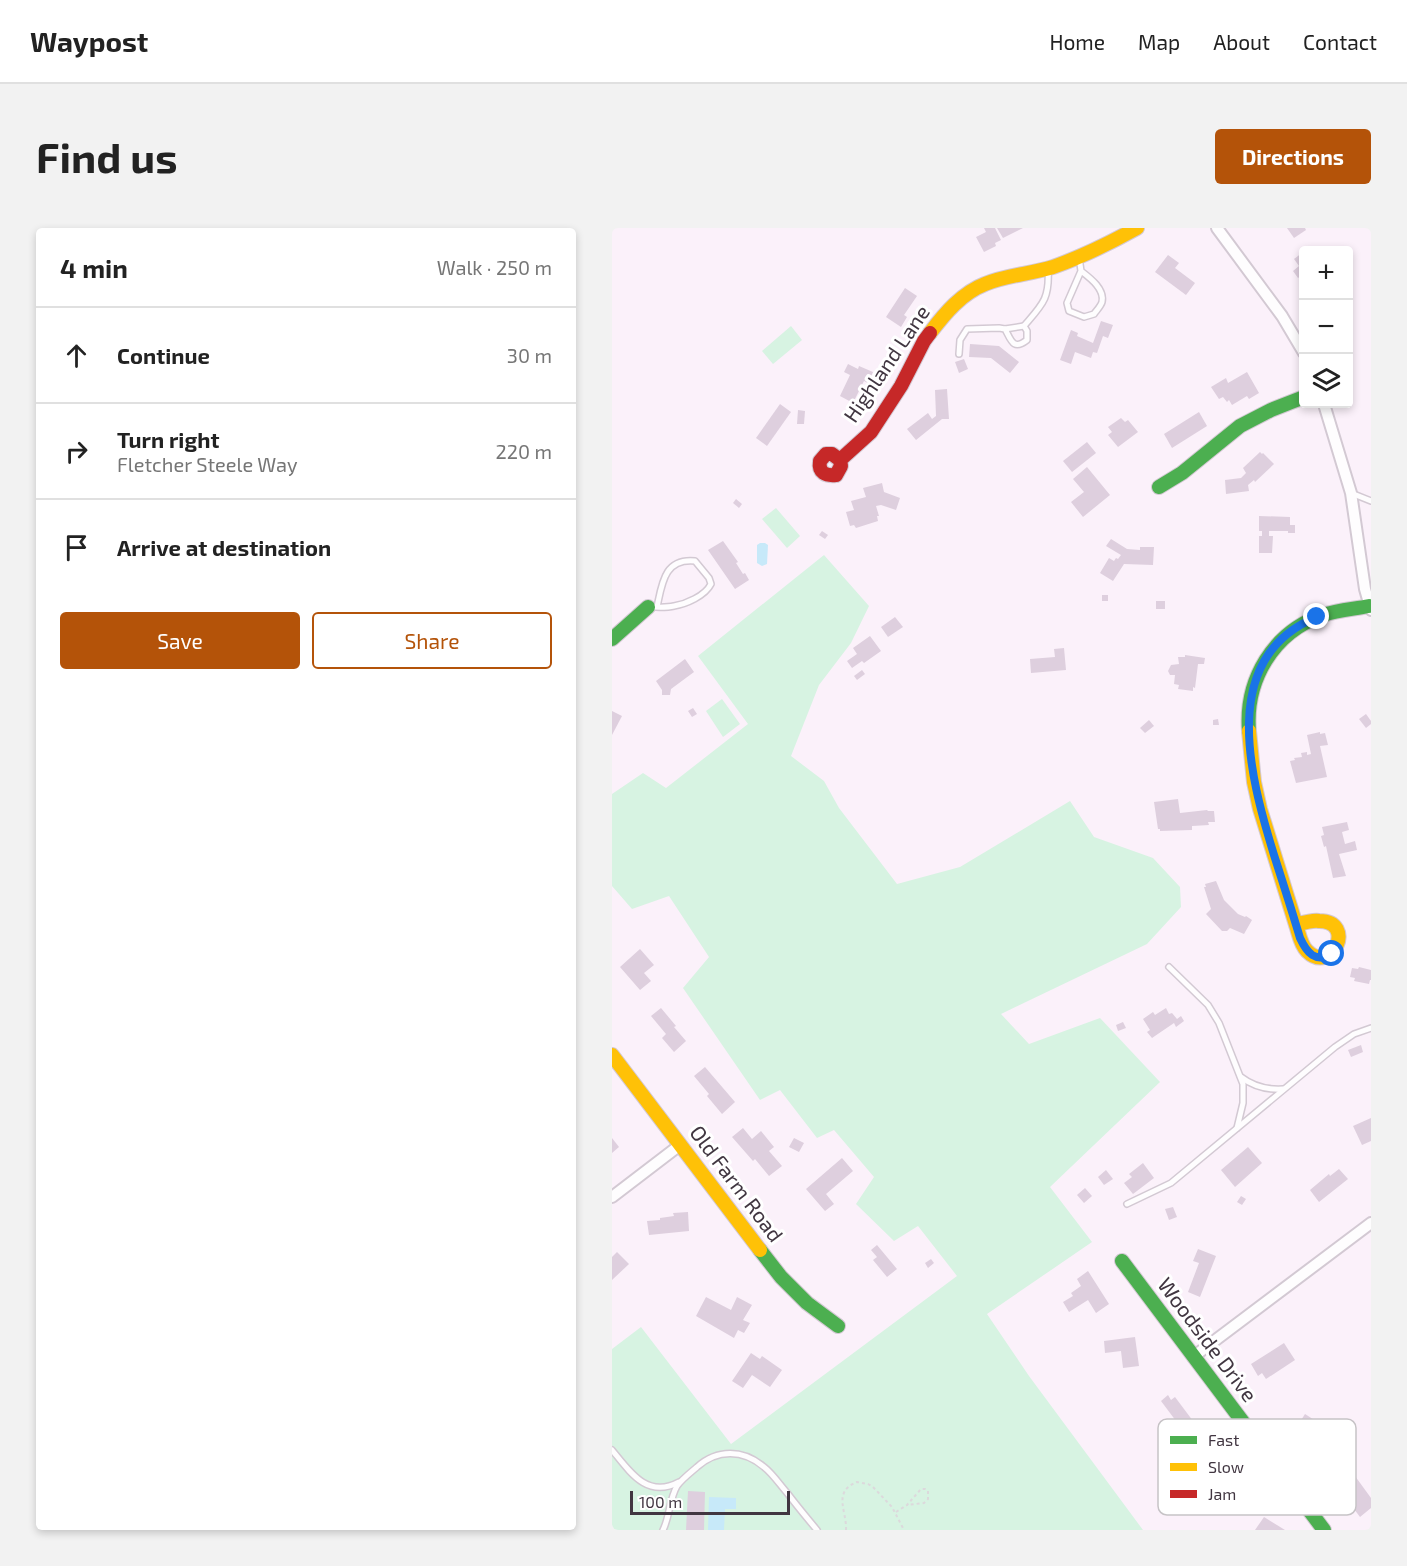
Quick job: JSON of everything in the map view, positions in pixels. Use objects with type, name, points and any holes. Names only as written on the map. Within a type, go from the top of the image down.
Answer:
[{"type":"street","name":"Highland Lane","points":[[840,460],[871,432],[901,386],[924,342],[941,318],[965,294],[986,283],[1048,268],[1117,239],[1137,228]]},
{"type":"street","points":[[1217,228],[1282,316],[1299,345]]},
{"type":"street","points":[[1159,486],[1182,473],[1248,420],[1299,399]]},
{"type":"street","points":[[1296,925],[1326,921],[1334,926],[1339,934],[1339,944],[1326,957],[1314,956],[1303,945],[1296,925],[1260,809],[1254,782],[1249,726],[1252,692],[1258,673],[1268,655],[1282,640],[1297,628],[1323,615],[1370,608],[1351,494],[1325,408]]},
{"type":"street","points":[[612,639],[652,607]]},
{"type":"street","name":"Old Farm Road","points":[[612,1055],[781,1277],[807,1303],[838,1326]]},
{"type":"street","points":[[612,1197],[680,1145]]},
{"type":"street","points":[[1193,1357],[1371,1223]]},
{"type":"street","name":"Woodside Drive","points":[[1122,1261],[1240,1419]]},
{"type":"street","name":"Woodside Drive","points":[[1313,1515],[1324,1530]]},
{"type":"lane","points":[[1079,256],[1082,271],[1067,303],[1069,311],[1084,317],[1094,315],[1102,301],[1101,291],[1082,271]]},
{"type":"lane","points":[[959,354],[960,340],[967,329],[1005,329],[1024,326],[1045,301],[1049,280],[1048,268]]},
{"type":"lane","points":[[1005,329],[1011,342],[1016,345],[1027,340],[1027,331],[1024,326]]},
{"type":"lane","points":[[1351,494],[1371,501]]},
{"type":"lane","points":[[695,561],[709,578],[711,584],[708,591],[673,607],[652,607],[663,577],[672,566],[679,562],[695,561]]},
{"type":"lane","points":[[1169,967],[1208,1005],[1214,1014],[1241,1077],[1244,1093],[1236,1129]]},
{"type":"lane","points":[[1127,1204],[1171,1183],[1335,1047],[1353,1034],[1371,1028]]},
{"type":"lane","points":[[1241,1077],[1262,1088],[1284,1089]]},
{"type":"lane","points":[[612,1450],[632,1475],[643,1483],[662,1487],[681,1482]]},
{"type":"lane","points":[[663,1530],[675,1490],[681,1482],[701,1463],[713,1456],[726,1454],[746,1457],[767,1470],[815,1529]]},
{"type":"path","points":[[846,1530],[843,1496],[846,1488],[857,1482],[873,1487],[896,1512],[904,1530]]},
{"type":"path","points":[[896,1512],[908,1505],[921,1489],[928,1491],[928,1499],[924,1503],[908,1505]]},
{"type":"green space","points":[[791,326],[802,340],[773,364],[762,351]]},
{"type":"green space","points":[[776,508],[800,536],[787,548],[762,519]]},
{"type":"green space","points":[[824,555],[869,606],[851,643],[819,685],[791,756],[824,781],[839,808],[897,884],[960,867],[1070,801],[1094,837],[1153,858],[1180,887],[1181,907],[1147,944],[1001,1014],[1029,1044],[1100,1018],[1160,1082],[1050,1187],[1092,1242],[987,1314],[1029,1376],[1143,1530],[612,1530],[612,1349],[641,1327],[731,1444],[957,1276],[918,1226],[894,1241],[856,1204],[874,1177],[834,1130],[817,1138],[780,1090],[760,1100],[683,988],[709,957],[669,896],[632,909],[612,886],[612,794],[643,773],[666,788],[748,724],[698,656]]},
{"type":"green space","points":[[722,699],[740,724],[723,737],[706,711]]},
{"type":"water","points":[[760,543],[768,545],[767,564],[762,566],[757,563],[757,545]]},
{"type":"water","points":[[709,1497],[736,1498],[736,1509],[725,1509],[724,1530],[708,1530]]},
{"type":"building","points":[[984,228],[995,228],[1001,240],[995,243],[996,246],[984,252],[976,237],[986,232]]},
{"type":"building","points":[[997,228],[1023,228],[1003,238]]},
{"type":"building","points":[[1287,228],[1305,228],[1306,230],[1294,238]]},
{"type":"building","points":[[1168,255],[1179,263],[1175,268],[1195,283],[1186,295],[1155,272]]},
{"type":"building","points":[[1299,255],[1299,266],[1294,259]]},
{"type":"building","points":[[1299,266],[1299,277],[1298,278],[1293,271]]},
{"type":"building","points":[[905,288],[917,296],[904,315],[907,317],[901,327],[886,317]]},
{"type":"building","points":[[1101,321],[1113,325],[1108,338],[1103,336],[1097,353],[1093,352],[1091,358],[1075,352],[1071,364],[1060,360],[1071,330],[1078,333],[1077,336],[1093,343]]},
{"type":"building","points":[[970,344],[999,346],[1019,362],[1010,373],[991,358],[969,357]]},
{"type":"building","points":[[964,359],[968,369],[959,373],[955,362]]},
{"type":"building","points":[[848,364],[873,372],[868,383],[864,381],[853,403],[840,396],[850,375],[844,372]]},
{"type":"building","points":[[1247,372],[1259,393],[1249,399],[1247,396],[1232,405],[1223,397],[1219,399],[1211,387],[1226,378],[1228,383]]},
{"type":"building","points":[[947,389],[949,419],[942,419],[916,440],[907,429],[928,413],[932,419],[936,416],[935,390]]},
{"type":"building","points":[[780,404],[791,412],[767,446],[756,438]]},
{"type":"building","points":[[798,410],[805,411],[804,424],[797,424]]},
{"type":"building","points":[[1199,412],[1207,426],[1172,448],[1164,434]]},
{"type":"building","points":[[1121,418],[1125,422],[1128,420],[1138,432],[1118,447],[1108,435],[1112,432],[1108,427]]},
{"type":"building","points":[[1087,442],[1096,453],[1072,472],[1063,461]]},
{"type":"building","points":[[1260,452],[1274,464],[1255,482],[1254,480],[1248,485],[1249,491],[1226,494],[1225,480],[1241,478],[1246,473],[1243,468]]},
{"type":"building","points":[[1087,467],[1110,495],[1083,517],[1071,502],[1084,492],[1073,479]]},
{"type":"building","points":[[882,483],[884,492],[900,498],[896,510],[881,505],[876,506],[878,521],[856,528],[854,525],[850,526],[846,512],[854,510],[851,501],[866,497],[863,488]]},
{"type":"building","points":[[736,499],[742,504],[739,508],[733,503]]},
{"type":"building","points":[[1259,516],[1290,517],[1290,525],[1295,525],[1295,533],[1269,531],[1269,536],[1273,536],[1272,553],[1259,553],[1259,536],[1262,536],[1262,531],[1259,531]]},
{"type":"building","points":[[822,531],[828,535],[825,539],[819,535]]},
{"type":"building","points":[[1111,539],[1127,549],[1140,550],[1140,547],[1154,547],[1153,565],[1124,564],[1113,581],[1100,573],[1109,558],[1114,561],[1121,555],[1106,546]]},
{"type":"building","points":[[723,541],[749,580],[735,589],[708,550]]},
{"type":"building","points":[[1102,595],[1108,595],[1108,601],[1102,601]]},
{"type":"building","points":[[1156,601],[1165,601],[1165,609],[1156,609]]},
{"type":"building","points":[[895,617],[903,627],[888,637],[881,627]]},
{"type":"building","points":[[870,636],[881,651],[852,668],[847,661],[857,654],[853,648]]},
{"type":"building","points":[[1064,648],[1066,670],[1031,673],[1030,659],[1055,657],[1054,649]]},
{"type":"building","points":[[1185,655],[1205,658],[1204,664],[1198,664],[1193,691],[1178,689],[1179,685],[1174,684],[1175,675],[1170,675],[1168,671],[1171,665],[1179,664],[1178,657],[1185,657]]},
{"type":"building","points":[[685,659],[694,672],[671,689],[670,695],[662,695],[662,690],[656,681]]},
{"type":"building","points":[[862,670],[865,674],[857,680],[854,676]]},
{"type":"building","points":[[693,708],[697,714],[692,717],[688,711]]},
{"type":"building","points":[[612,711],[622,716],[612,735]]},
{"type":"building","points":[[1366,714],[1371,724],[1366,728],[1359,719]]},
{"type":"building","points":[[1218,719],[1219,725],[1213,725],[1213,720]]},
{"type":"building","points":[[1149,720],[1154,726],[1145,733],[1140,728]]},
{"type":"building","points":[[1320,732],[1320,734],[1325,733],[1328,745],[1320,746],[1327,777],[1296,783],[1290,761],[1302,757],[1301,753],[1311,754],[1307,735]]},
{"type":"building","points":[[1178,799],[1180,813],[1214,811],[1215,822],[1208,822],[1209,825],[1192,826],[1192,830],[1160,831],[1154,802]]},
{"type":"building","points":[[1347,822],[1349,830],[1342,832],[1345,844],[1355,841],[1357,850],[1339,854],[1346,876],[1333,878],[1326,846],[1324,847],[1321,836],[1324,835],[1322,827]]},
{"type":"building","points":[[1216,881],[1224,900],[1238,914],[1252,920],[1244,934],[1230,928],[1222,931],[1206,914],[1211,909],[1204,887],[1206,887],[1205,884]]},
{"type":"building","points":[[640,949],[654,965],[644,973],[651,981],[640,990],[620,967]]},
{"type":"building","points":[[1359,967],[1371,970],[1369,984],[1354,981],[1355,978],[1350,977],[1352,968],[1358,969]]},
{"type":"building","points":[[661,1008],[686,1041],[674,1052],[662,1038],[666,1034],[651,1016]]},
{"type":"building","points":[[1166,1008],[1169,1014],[1172,1013],[1177,1019],[1181,1016],[1184,1021],[1176,1027],[1174,1023],[1152,1038],[1147,1032],[1150,1030],[1143,1019],[1153,1012],[1155,1015]]},
{"type":"building","points":[[1123,1022],[1126,1028],[1118,1031],[1116,1025]]},
{"type":"building","points":[[1361,1045],[1363,1052],[1351,1057],[1348,1050]]},
{"type":"building","points":[[705,1067],[735,1102],[722,1114],[694,1076]]},
{"type":"building","points":[[1371,1118],[1371,1141],[1362,1145],[1353,1126]]},
{"type":"building","points":[[743,1128],[752,1139],[761,1131],[774,1147],[769,1151],[782,1166],[769,1176],[732,1137]]},
{"type":"building","points":[[612,1138],[619,1147],[612,1153]]},
{"type":"building","points":[[794,1138],[804,1143],[799,1152],[789,1147]]},
{"type":"building","points":[[1248,1147],[1262,1163],[1235,1187],[1221,1170]]},
{"type":"building","points":[[842,1158],[853,1171],[826,1194],[834,1204],[825,1211],[806,1189]]},
{"type":"building","points":[[1143,1163],[1154,1178],[1133,1194],[1124,1183],[1132,1177],[1129,1174]]},
{"type":"building","points":[[1339,1169],[1348,1179],[1319,1202],[1310,1190],[1329,1174],[1330,1176]]},
{"type":"building","points":[[1106,1170],[1113,1179],[1104,1185],[1098,1177]]},
{"type":"building","points":[[1085,1188],[1092,1196],[1084,1203],[1077,1195]]},
{"type":"building","points":[[1241,1196],[1246,1199],[1242,1205],[1237,1202]]},
{"type":"building","points":[[1173,1207],[1177,1217],[1169,1220],[1165,1209]]},
{"type":"building","points":[[688,1212],[689,1231],[649,1235],[647,1221],[674,1216],[673,1213]]},
{"type":"building","points":[[877,1245],[897,1269],[887,1277],[873,1260],[877,1257],[871,1250]]},
{"type":"building","points":[[1198,1249],[1216,1256],[1200,1297],[1188,1292],[1199,1263],[1193,1261]]},
{"type":"building","points":[[617,1252],[629,1264],[612,1280],[612,1257]]},
{"type":"building","points":[[931,1259],[934,1263],[928,1268],[925,1263]]},
{"type":"building","points":[[1088,1271],[1109,1304],[1096,1313],[1088,1300],[1069,1312],[1063,1302],[1073,1296],[1071,1293],[1081,1286],[1077,1279]]},
{"type":"building","points":[[706,1297],[731,1310],[737,1297],[752,1305],[743,1320],[750,1323],[744,1333],[738,1330],[734,1338],[696,1316]]},
{"type":"building","points":[[1135,1337],[1139,1366],[1123,1368],[1121,1351],[1105,1353],[1104,1341]]},
{"type":"building","points":[[1284,1343],[1295,1360],[1266,1379],[1262,1373],[1258,1376],[1251,1364]]},
{"type":"building","points":[[751,1353],[760,1359],[762,1356],[782,1370],[770,1387],[752,1375],[743,1388],[732,1381]]},
{"type":"building","points":[[1168,1395],[1171,1400],[1175,1397],[1192,1419],[1174,1419],[1161,1401]]},
{"type":"building","points":[[1305,1414],[1313,1419],[1302,1419]]},
{"type":"building","points":[[1356,1477],[1371,1498],[1371,1508],[1360,1517],[1356,1512]]},
{"type":"building","points":[[688,1491],[705,1492],[704,1530],[686,1530]]},
{"type":"building","points":[[1264,1517],[1285,1530],[1255,1530]]},
{"type":"traffic: fast","points":[[1159,487],[1182,473],[1240,426],[1299,399]]},
{"type":"traffic: fast","points":[[1249,731],[1249,712],[1257,676],[1277,646],[1290,633],[1323,615],[1369,606]]},
{"type":"traffic: fast","points":[[612,639],[648,607]]},
{"type":"traffic: fast","points":[[760,1250],[781,1277],[807,1303],[838,1326]]},
{"type":"traffic: fast","points":[[1122,1261],[1241,1419]]},
{"type":"traffic: fast","points":[[1313,1515],[1324,1530]]},
{"type":"traffic: slow","points":[[930,333],[954,304],[977,288],[1001,279],[1064,263],[1137,228]]},
{"type":"traffic: slow","points":[[1249,731],[1254,782],[1260,809],[1301,942],[1307,951],[1316,957],[1325,957],[1337,945],[1337,929],[1330,923],[1313,921],[1296,925]]},
{"type":"traffic: slow","points":[[612,1055],[760,1250]]},
{"type":"traffic: jam","points":[[840,460],[832,454],[826,454],[820,461],[820,468],[826,474],[836,475],[841,466],[840,460],[871,432],[901,386],[930,333]]},
{"type":"route","points":[[1317,617],[1286,635],[1268,655],[1255,679],[1249,711],[1253,774],[1260,809],[1300,938],[1307,951],[1314,956],[1323,957],[1332,954]]}]
